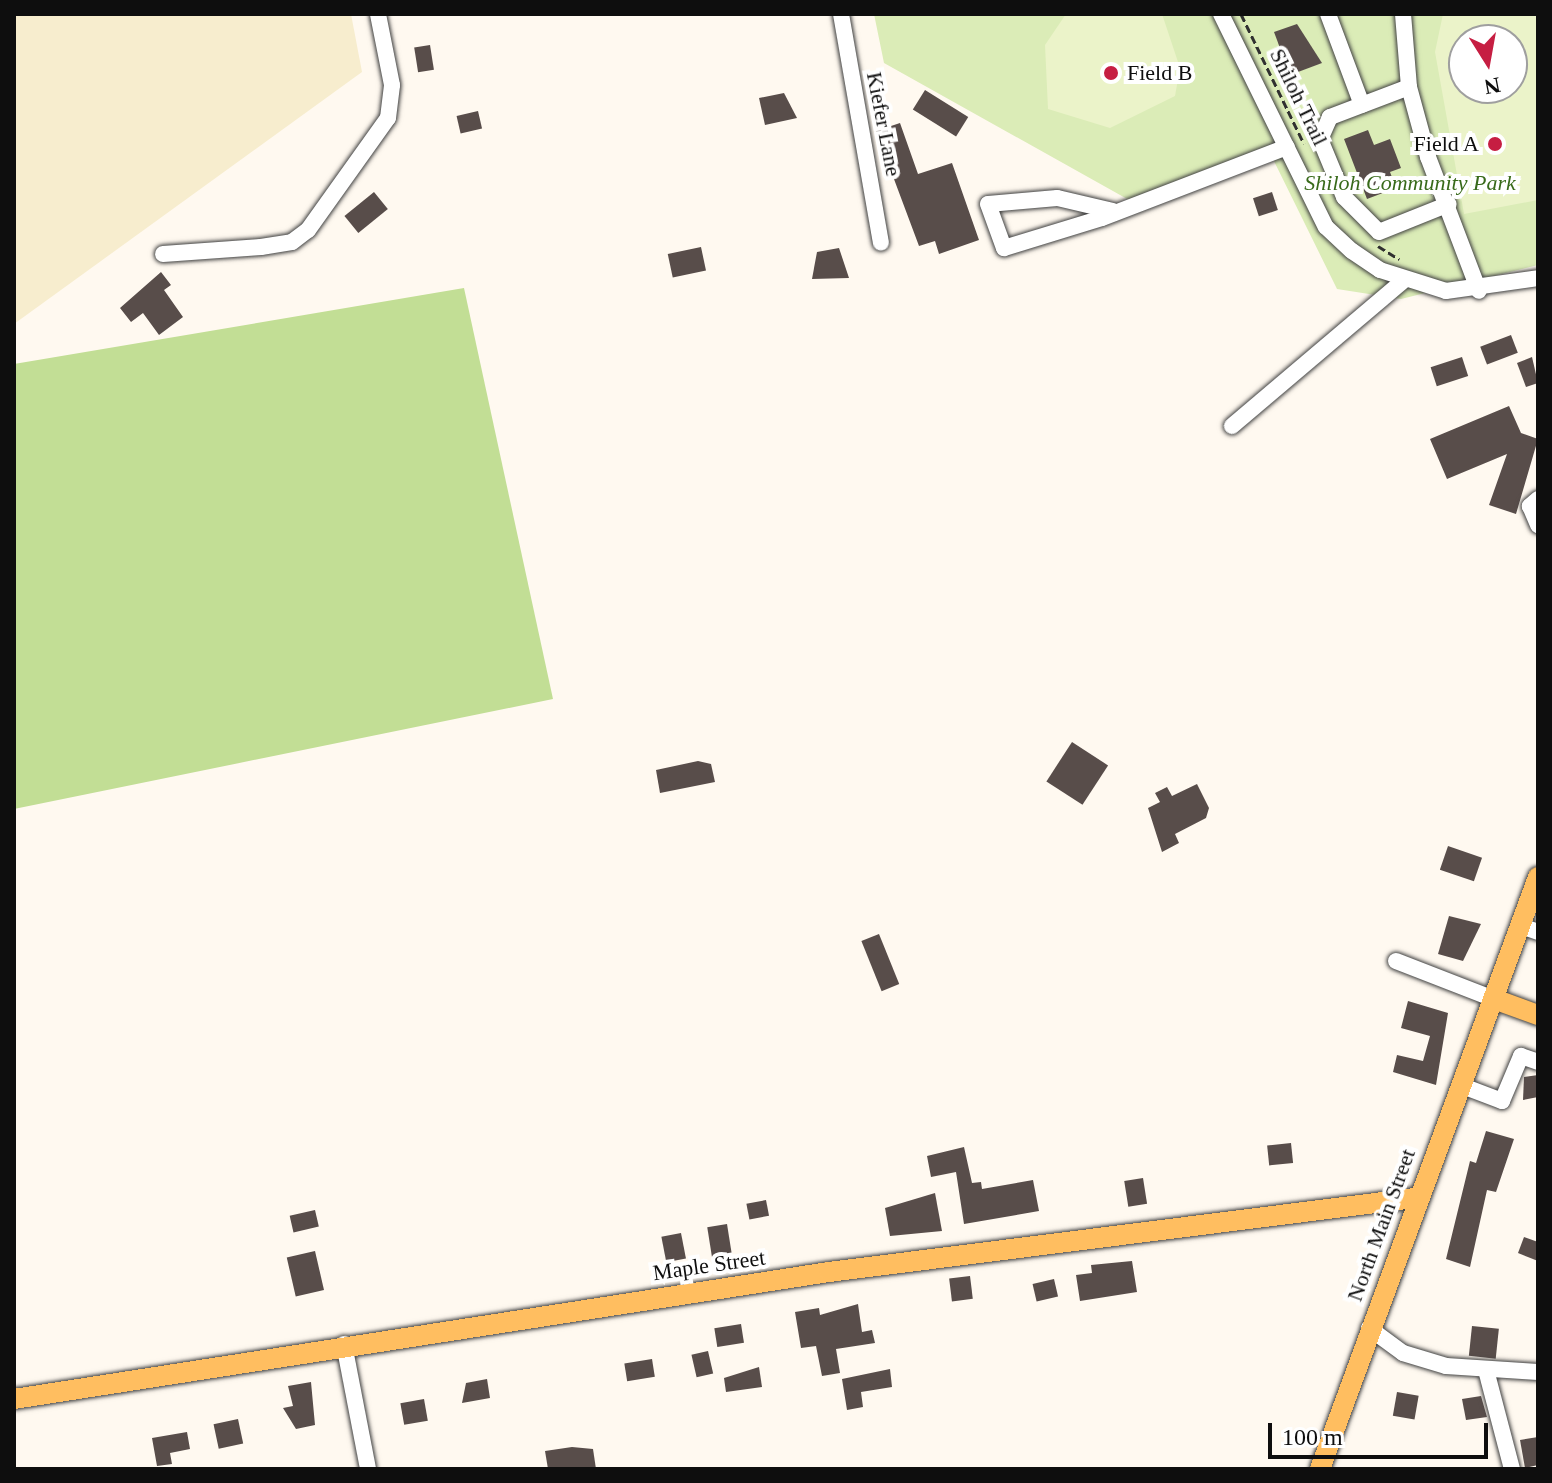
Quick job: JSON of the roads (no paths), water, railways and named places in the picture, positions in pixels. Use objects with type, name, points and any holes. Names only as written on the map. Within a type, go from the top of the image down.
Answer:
[{"type":"main road","name":"North Main Street","points":[[1320,1469],[1415,1198],[1494,999],[1529,929],[1538,877]]},
{"type":"main road","points":[[1494,999],[1538,1015]]},
{"type":"main road","name":"Maple Street","points":[[14,1399],[344,1344],[1137,1229],[1415,1198]]},
{"type":"street","points":[[163,254],[292,242],[332,197],[388,118],[392,85],[378,14]]},
{"type":"street","name":"Kiefer Lane","points":[[841,14],[881,243]]},
{"type":"street","points":[[1221,14],[1326,227],[1404,280],[1479,291],[1538,278]]},
{"type":"street","points":[[1328,14],[1362,105]]},
{"type":"street","points":[[1403,14],[1409,87],[1479,291]]},
{"type":"street","points":[[1409,87],[1330,117],[1313,143],[1344,197],[1379,232],[1449,204]]},
{"type":"street","points":[[1113,211],[1057,198],[988,204],[1004,248],[1113,211],[1287,147]]},
{"type":"street","points":[[1232,426],[1404,280]]},
{"type":"street","points":[[1538,499],[1530,506],[1538,525]]},
{"type":"street","points":[[1396,961],[1494,999]]},
{"type":"street","points":[[1460,1085],[1502,1101],[1521,1056],[1538,1062]]},
{"type":"street","points":[[1369,1328],[1403,1353],[1486,1370],[1538,1372]]},
{"type":"street","points":[[344,1344],[368,1469]]},
{"type":"street","points":[[1486,1370],[1512,1469]]},
{"type":"place","name":"Field B","points":[[1111,73]]},
{"type":"place","name":"Field A","points":[[1495,144]]},
{"type":"park label","name":"Shiloh Community Park","points":[[1410,183]]}]
